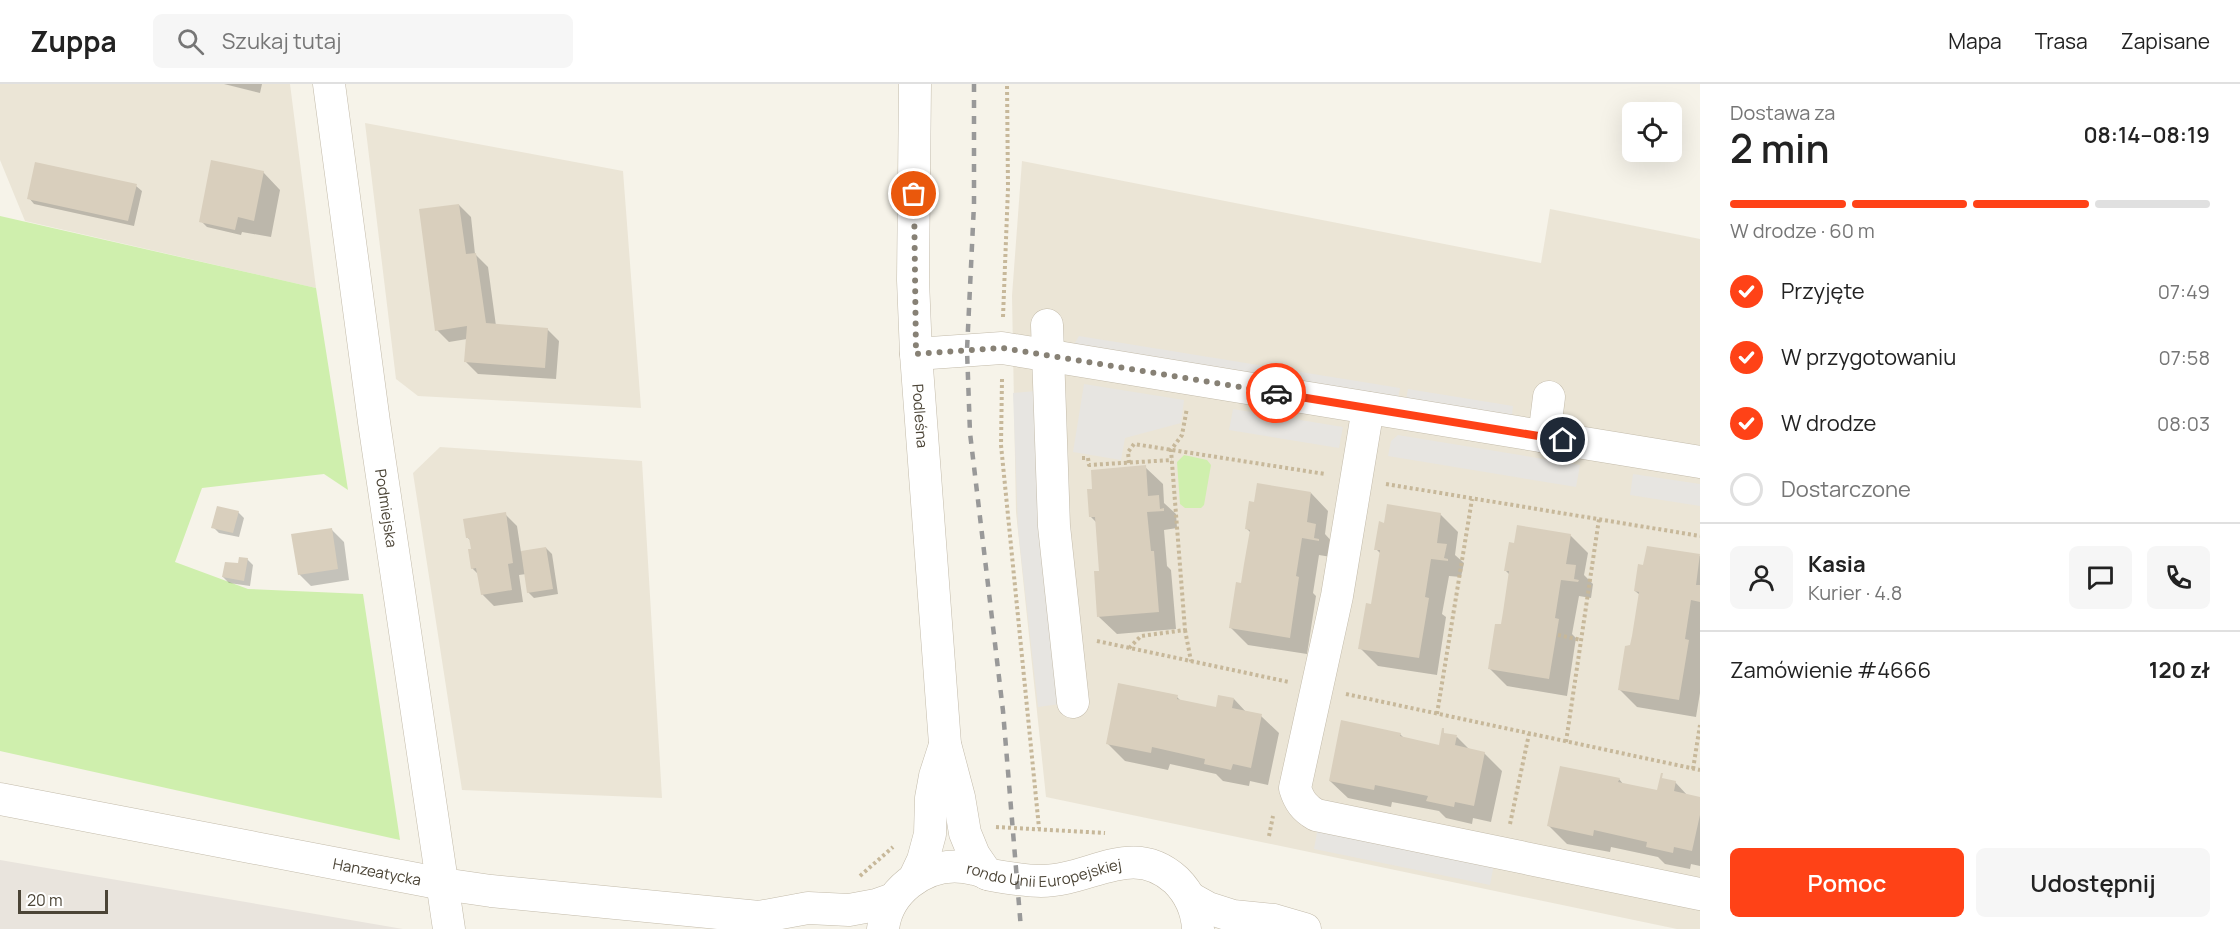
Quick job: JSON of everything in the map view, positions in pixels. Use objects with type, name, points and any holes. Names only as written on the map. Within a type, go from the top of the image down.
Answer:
[{"type":"street","name":"Podmiejska","points":[[329,84],[375,433],[449,929]]},
{"type":"street","name":"Podleśna","points":[[915,84],[913,280],[916,354],[945,744],[959,797],[964,833],[974,855],[987,874]]},
{"type":"street","points":[[1047,325],[1054,526],[1073,702]]},
{"type":"street","points":[[916,354],[1002,348],[1700,462]]},
{"type":"street","points":[[1544,437],[1549,398]]},
{"type":"street","points":[[1368,408],[1337,596],[1295,788],[1298,799],[1305,808],[1316,815],[1700,894]]},
{"type":"street","name":"Podleśna","points":[[904,889],[923,860],[930,834],[931,798],[935,776],[945,744]]},
{"type":"street","name":"Hanzeatycka","points":[[0,799],[442,884],[491,891],[759,917],[790,929]]},
{"type":"street","name":"rondo Unii Europejskiej","points":[[904,889],[926,871],[941,868],[973,868],[987,874],[1008,878],[1044,881],[1138,861],[1168,873],[1190,897],[1196,911],[1198,929]]},
{"type":"street","name":"Hanzeatycka","points":[[759,917],[808,908],[849,910],[876,905],[904,889]]},
{"type":"street","points":[[883,929],[886,912],[904,889]]},
{"type":"street","points":[[1190,897],[1208,908],[1233,916],[1274,920],[1305,929]]},
{"type":"path","points":[[1007,84],[1008,188],[1001,445],[1039,828]]},
{"type":"path","points":[[1189,398],[1182,435],[1171,450],[1185,630],[1191,661]]},
{"type":"path","points":[[1129,463],[1128,452],[1134,444],[1700,536]]},
{"type":"path","points":[[1078,458],[1088,458],[1089,465],[1172,460]]},
{"type":"path","points":[[1437,714],[1472,499]]},
{"type":"path","points":[[1566,742],[1599,519]]},
{"type":"path","points":[[1129,648],[1141,636],[1185,630]]},
{"type":"path","points":[[1558,635],[1581,640]]},
{"type":"path","points":[[1066,642],[1089,639],[1290,683]]},
{"type":"path","points":[[1343,694],[1700,770]]},
{"type":"path","points":[[1693,769],[1700,726]]},
{"type":"path","points":[[1504,853],[1529,734]]},
{"type":"shaded area","points":[[0,84],[290,84],[316,288],[25,221],[0,160]]},
{"type":"shaded area","points":[[365,123],[623,171],[641,408],[418,396],[396,379]]},
{"type":"shaded area","points":[[1022,161],[1541,263],[1550,209],[1700,239],[1700,929],[1677,929],[1046,797],[1016,512],[1012,296]]},
{"type":"shaded area","points":[[1079,336],[1400,388],[1398,398],[1073,346]]},
{"type":"shaded area","points":[[1084,384],[1184,400],[1181,423],[1125,438],[1121,460],[1073,452]]},
{"type":"shaded area","points":[[1408,389],[1513,406],[1512,416],[1406,399]]},
{"type":"shaded area","points":[[1036,391],[1060,704],[1038,707],[1018,529],[1013,393]]},
{"type":"shaded area","points":[[1233,409],[1343,427],[1339,448],[1229,430]]},
{"type":"shaded area","points":[[1398,435],[1580,465],[1576,487],[1388,456],[1391,441]]},
{"type":"shaded area","points":[[440,447],[642,461],[662,798],[462,790],[413,473]]},
{"type":"shaded area","points":[[1633,474],[1700,484],[1700,506],[1630,495]]},
{"type":"shaded area","points":[[1318,827],[1494,864],[1490,885],[1314,849]]},
{"type":"shaded area","points":[[0,860],[403,929],[0,929]]},
{"type":"green space","points":[[0,216],[316,288],[348,490],[324,474],[202,488],[175,562],[248,589],[363,594],[400,840],[0,751]]},
{"type":"green space","points":[[1184,455],[1207,460],[1211,465],[1204,505],[1201,508],[1185,508],[1180,504],[1177,462]]},
{"type":"building","points":[[211,160],[264,171],[254,221],[238,217],[235,230],[199,222]]},
{"type":"building","points":[[35,162],[137,184],[128,221],[27,199]]},
{"type":"building","points":[[459,204],[466,254],[476,253],[486,323],[548,328],[545,368],[464,362],[467,326],[435,331],[419,209]]},
{"type":"building","points":[[1146,465],[1148,496],[1159,495],[1160,509],[1164,508],[1164,511],[1147,512],[1151,551],[1154,551],[1159,612],[1097,617],[1094,571],[1099,571],[1095,517],[1089,517],[1087,489],[1092,489],[1091,470]]},
{"type":"building","points":[[1257,483],[1311,492],[1307,522],[1316,524],[1314,538],[1319,541],[1302,538],[1290,638],[1229,628],[1236,582],[1241,583],[1250,530],[1245,529],[1249,501],[1254,502]]},
{"type":"building","points":[[1387,504],[1441,513],[1437,543],[1447,544],[1444,558],[1448,561],[1431,559],[1425,597],[1429,598],[1419,658],[1358,649],[1366,603],[1371,604],[1380,550],[1374,550],[1379,521],[1384,523]]},
{"type":"building","points":[[217,506],[239,511],[233,533],[211,528]]},
{"type":"building","points":[[506,512],[513,563],[508,564],[512,590],[481,595],[476,568],[471,569],[468,549],[471,549],[469,538],[466,538],[463,519]]},
{"type":"building","points":[[1517,525],[1571,534],[1566,564],[1576,565],[1574,579],[1579,580],[1578,582],[1561,580],[1555,618],[1559,619],[1549,679],[1488,669],[1495,624],[1501,624],[1503,612],[1509,571],[1504,571],[1509,542],[1514,543]]},
{"type":"building","points":[[332,528],[338,569],[298,575],[291,534]]},
{"type":"building","points":[[1647,546],[1700,554],[1696,585],[1700,585],[1700,602],[1691,600],[1685,639],[1689,640],[1679,700],[1618,690],[1625,646],[1630,645],[1632,636],[1639,592],[1634,591],[1638,564],[1643,565]]},
{"type":"building","points":[[546,547],[553,589],[527,593],[521,551]]},
{"type":"building","points":[[239,557],[248,558],[244,581],[222,577],[225,562],[238,563]]},
{"type":"building","points":[[1118,683],[1178,695],[1177,699],[1216,707],[1218,695],[1234,698],[1232,708],[1262,714],[1251,768],[1233,764],[1231,770],[1204,764],[1205,759],[1152,747],[1151,753],[1106,744]]},
{"type":"building","points":[[1341,720],[1401,733],[1400,736],[1439,745],[1442,728],[1444,728],[1444,733],[1457,735],[1455,745],[1485,752],[1474,806],[1455,802],[1454,807],[1426,801],[1428,796],[1375,785],[1374,790],[1329,781]]},
{"type":"building","points":[[1560,766],[1620,778],[1618,782],[1657,790],[1661,773],[1663,773],[1662,778],[1676,781],[1674,791],[1700,797],[1700,815],[1692,851],[1674,847],[1673,853],[1646,847],[1647,842],[1594,830],[1593,836],[1547,826]]},
{"type":"railway","points":[[974,84],[974,204],[967,350],[970,433],[1003,711],[1021,929]]},
{"type":"way so far","points":[[914,194],[913,280],[916,354],[1002,348],[1276,393]]},
{"type":"route","points":[[1276,393],[1563,440]]}]
